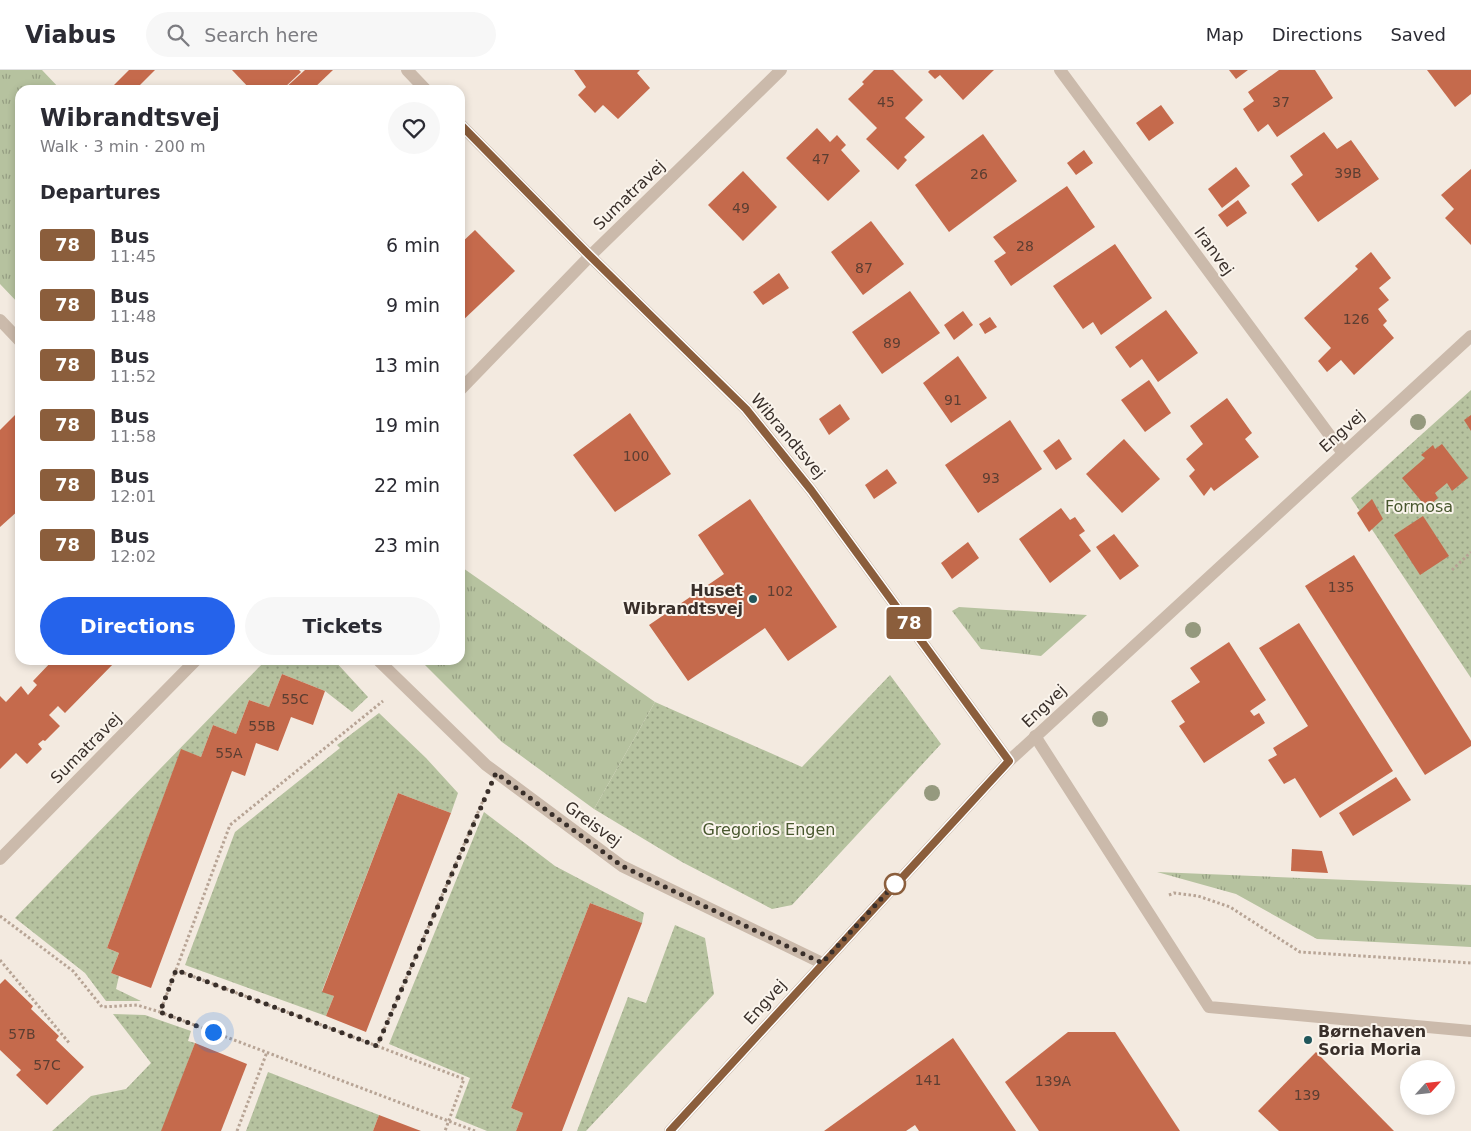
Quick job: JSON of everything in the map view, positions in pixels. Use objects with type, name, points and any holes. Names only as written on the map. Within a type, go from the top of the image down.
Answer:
[{"type":"street","points":[[406,70],[421,85]]},
{"type":"street","name":"Sumatravej","points":[[465,385],[590,256],[781,70]]},
{"type":"street","name":"Iranvej","points":[[1060,70],[1342,452]]},
{"type":"street","name":"Wibrandtsvej","points":[[465,129],[590,256],[746,409],[811,490],[1009,761]]},
{"type":"street","points":[[0,320],[15,336]]},
{"type":"street","name":"Engvej","points":[[670,1131],[1009,761],[1342,452],[1471,336]]},
{"type":"street","name":"Sumatravej","points":[[0,859],[191,665]]},
{"type":"street","name":"Greisvej","points":[[383,665],[496,773],[622,866],[822,963]]},
{"type":"street","points":[[1035,736],[1208,1007],[1471,1031]]},
{"type":"path","points":[[1452,570],[1471,552]]},
{"type":"path","points":[[160,1012],[230,825],[403,685]]},
{"type":"path","points":[[377,1046],[496,773]]},
{"type":"path","points":[[1142,904],[1174,893],[1198,896],[1230,907],[1300,952],[1471,963]]},
{"type":"path","points":[[0,916],[73,971],[102,1007],[138,1005],[160,1012],[475,1131]]},
{"type":"path","points":[[0,960],[70,1044]]},
{"type":"path","points":[[176,970],[464,1079],[445,1131]]},
{"type":"path","points":[[237,1131],[267,1052]]},
{"type":"green space","points":[[0,70],[42,70],[56,85],[15,85],[15,300],[0,284]]},
{"type":"green space","name":"Formosa","points":[[1471,390],[1471,678],[1351,498]]},
{"type":"green space","points":[[465,569],[655,702],[594,809],[502,742],[425,665],[465,665]]},
{"type":"green space","points":[[959,607],[1087,615],[1041,656],[981,649],[952,611]]},
{"type":"green space","points":[[261,665],[339,665],[368,697],[352,712],[325,691],[282,674],[269,707],[249,700],[236,734],[213,725],[201,757],[181,750],[107,948],[119,953],[111,973],[119,976],[116,989],[141,1001],[106,1001],[85,973],[15,918]]},
{"type":"green space","name":"Gregorios Engen","points":[[890,675],[941,744],[792,905],[772,909],[682,862],[594,809],[655,702],[802,767]]},
{"type":"green space","points":[[379,713],[426,758],[458,793],[451,813],[398,793],[322,991],[334,996],[326,1016],[185,965],[235,832],[340,748],[337,745]]},
{"type":"green space","points":[[484,812],[555,866],[644,913],[642,923],[590,903],[511,1108],[523,1113],[516,1131],[487,1131],[455,1118],[470,1078],[389,1044]]},
{"type":"green space","points":[[1157,872],[1471,885],[1471,947],[1317,939],[1236,894]]},
{"type":"green space","points":[[675,925],[705,938],[714,994],[586,1131],[577,1131],[628,997],[646,1003]]},
{"type":"green space","points":[[113,1014],[145,1015],[191,1031],[188,1041],[195,1043],[162,1131],[52,1131],[91,1096],[126,1089],[151,1063]]},
{"type":"green space","points":[[268,1072],[379,1115],[373,1131],[246,1131]]},
{"type":"building","points":[[129,70],[155,70],[140,85],[114,85]]},
{"type":"building","points":[[232,70],[299,70],[301,72],[287,85],[246,85]]},
{"type":"building","points":[[305,70],[333,70],[317,85],[288,85]]},
{"type":"building","points":[[574,70],[640,70],[637,73],[650,88],[618,119],[603,105],[595,113],[578,95],[586,87]]},
{"type":"building","points":[[874,70],[893,70],[923,100],[905,118],[925,137],[904,157],[907,160],[898,170],[866,139],[877,128],[848,99],[864,84],[862,82]]},
{"type":"building","points":[[930,70],[994,70],[963,100],[940,75],[935,79],[928,72]]},
{"type":"building","points":[[1229,70],[1248,70],[1236,79]]},
{"type":"building","points":[[1279,70],[1315,70],[1333,98],[1277,137],[1268,124],[1258,132],[1243,109],[1254,101],[1248,92]]},
{"type":"building","points":[[1427,70],[1471,70],[1471,94],[1455,107]]},
{"type":"building","points":[[1161,105],[1174,123],[1149,141],[1136,123]]},
{"type":"building","points":[[817,128],[830,142],[837,135],[846,145],[841,150],[860,171],[828,201],[786,158]]},
{"type":"building","points":[[1324,132],[1337,149],[1351,140],[1379,179],[1318,222],[1291,184],[1303,175],[1290,156]]},
{"type":"building","points":[[983,134],[1017,181],[949,232],[915,185]]},
{"type":"building","points":[[1084,150],[1093,163],[1076,175],[1067,163]]},
{"type":"building","points":[[1236,167],[1250,186],[1222,208],[1208,189]]},
{"type":"building","points":[[1471,169],[1471,245],[1445,218],[1454,209],[1441,195]]},
{"type":"building","points":[[743,171],[777,207],[743,241],[708,205]]},
{"type":"building","points":[[1067,186],[1095,227],[1011,286],[994,261],[1006,253],[993,237]]},
{"type":"building","points":[[1238,200],[1247,213],[1227,227],[1218,215]]},
{"type":"building","points":[[871,221],[904,264],[863,295],[831,252]]},
{"type":"building","points":[[475,230],[515,271],[465,318],[465,239]]},
{"type":"building","points":[[1115,244],[1152,298],[1101,335],[1093,322],[1083,329],[1053,286]]},
{"type":"building","points":[[1371,252],[1391,278],[1379,288],[1389,300],[1378,309],[1387,321],[1383,325],[1394,338],[1354,375],[1341,360],[1327,372],[1318,361],[1331,348],[1304,318],[1358,269],[1355,266]]},
{"type":"building","points":[[779,273],[789,288],[763,305],[753,292]]},
{"type":"building","points":[[910,291],[940,333],[882,374],[852,332]]},
{"type":"building","points":[[1166,310],[1198,353],[1158,382],[1142,359],[1130,368],[1115,347]]},
{"type":"building","points":[[963,311],[973,325],[954,340],[944,325]]},
{"type":"building","points":[[990,317],[997,327],[985,334],[979,324]]},
{"type":"building","points":[[958,356],[987,398],[951,423],[923,383]]},
{"type":"building","points":[[1149,380],[1171,413],[1145,432],[1121,400]]},
{"type":"building","points":[[1227,398],[1252,433],[1245,439],[1259,457],[1214,491],[1211,487],[1204,496],[1189,476],[1195,470],[1186,459],[1203,444],[1190,426]]},
{"type":"building","points":[[840,404],[850,419],[829,435],[819,419]]},
{"type":"building","points":[[630,413],[671,474],[615,512],[573,455]]},
{"type":"building","points":[[15,415],[15,514],[0,527],[0,430]]},
{"type":"building","points":[[1471,415],[1471,431],[1464,420]]},
{"type":"building","points":[[1010,420],[1042,469],[978,513],[945,465]]},
{"type":"building","points":[[1059,439],[1072,459],[1056,470],[1043,451]]},
{"type":"building","points":[[1124,439],[1160,479],[1122,513],[1086,474]]},
{"type":"building","points":[[1442,444],[1468,478],[1452,491],[1447,483],[1435,493],[1438,498],[1427,508],[1402,478],[1425,458],[1421,455],[1433,445],[1435,449]]},
{"type":"building","points":[[887,469],[897,483],[874,499],[865,485]]},
{"type":"building","name":"Huset Wibrandtsvej","points":[[750,499],[837,627],[788,661],[765,628],[688,681],[649,625],[724,574],[698,535]]},
{"type":"building","points":[[1372,499],[1383,519],[1369,532],[1357,513]]},
{"type":"building","points":[[1061,508],[1070,520],[1075,517],[1085,531],[1079,535],[1091,551],[1050,583],[1019,539]]},
{"type":"building","points":[[1423,516],[1449,556],[1420,575],[1394,535]]},
{"type":"building","points":[[1114,534],[1139,566],[1120,580],[1096,547]]},
{"type":"building","points":[[968,542],[979,558],[952,579],[941,563]]},
{"type":"building","points":[[1354,555],[1471,741],[1471,746],[1425,775],[1305,586]]},
{"type":"building","points":[[1299,623],[1393,771],[1320,818],[1295,778],[1284,784],[1268,760],[1277,755],[1273,748],[1308,726],[1259,648]]},
{"type":"building","points":[[1229,642],[1266,700],[1250,711],[1254,716],[1259,713],[1265,723],[1204,763],[1179,726],[1185,722],[1171,701],[1200,682],[1190,668]]},
{"type":"building","points":[[48,665],[112,665],[65,713],[58,706],[49,715],[60,726],[45,741],[43,740],[38,744],[42,749],[27,764],[16,753],[0,769],[0,696],[6,702],[21,686],[28,695],[37,685],[33,681]]},
{"type":"building","points":[[282,674],[325,691],[313,725],[291,717],[278,751],[256,743],[245,776],[232,771],[151,988],[111,973],[119,953],[107,948],[181,749],[201,757],[213,725],[236,734],[249,700],[269,707]]},
{"type":"building","points":[[1396,777],[1411,800],[1353,836],[1339,813]]},
{"type":"building","points":[[398,793],[451,813],[366,1032],[326,1016],[334,996],[322,992]]},
{"type":"building","points":[[1292,849],[1322,851],[1328,873],[1291,871]]},
{"type":"building","points":[[590,903],[642,923],[562,1131],[516,1131],[523,1113],[511,1108]]},
{"type":"building","points":[[5,979],[33,1006],[31,1009],[59,1036],[56,1040],[84,1067],[47,1105],[16,1075],[21,1070],[0,1050],[0,984]]},
{"type":"building","points":[[1068,1032],[1115,1032],[1180,1131],[1039,1131],[1005,1082]]},
{"type":"building","points":[[953,1038],[1016,1131],[919,1131],[915,1125],[906,1131],[824,1131]]},
{"type":"building","points":[[195,1043],[247,1064],[221,1131],[161,1131]]},
{"type":"building","points":[[1316,1052],[1394,1131],[1279,1131],[1258,1111]]},
{"type":"building","points":[[379,1115],[421,1131],[373,1131]]},
{"type":"bus line","name":"78","points":[[465,129],[590,256],[746,409],[811,490],[1009,761],[670,1131]]},
{"type":"place","name":"Huset Wibrandtsvej","points":[[753,599]]},
{"type":"place","name":"Børnehaven Soria Moria","points":[[1308,1040]]},
{"type":"route","points":[[213,1032],[160,1012],[176,970],[377,1046],[496,773],[622,866],[822,963],[895,884]]}]
